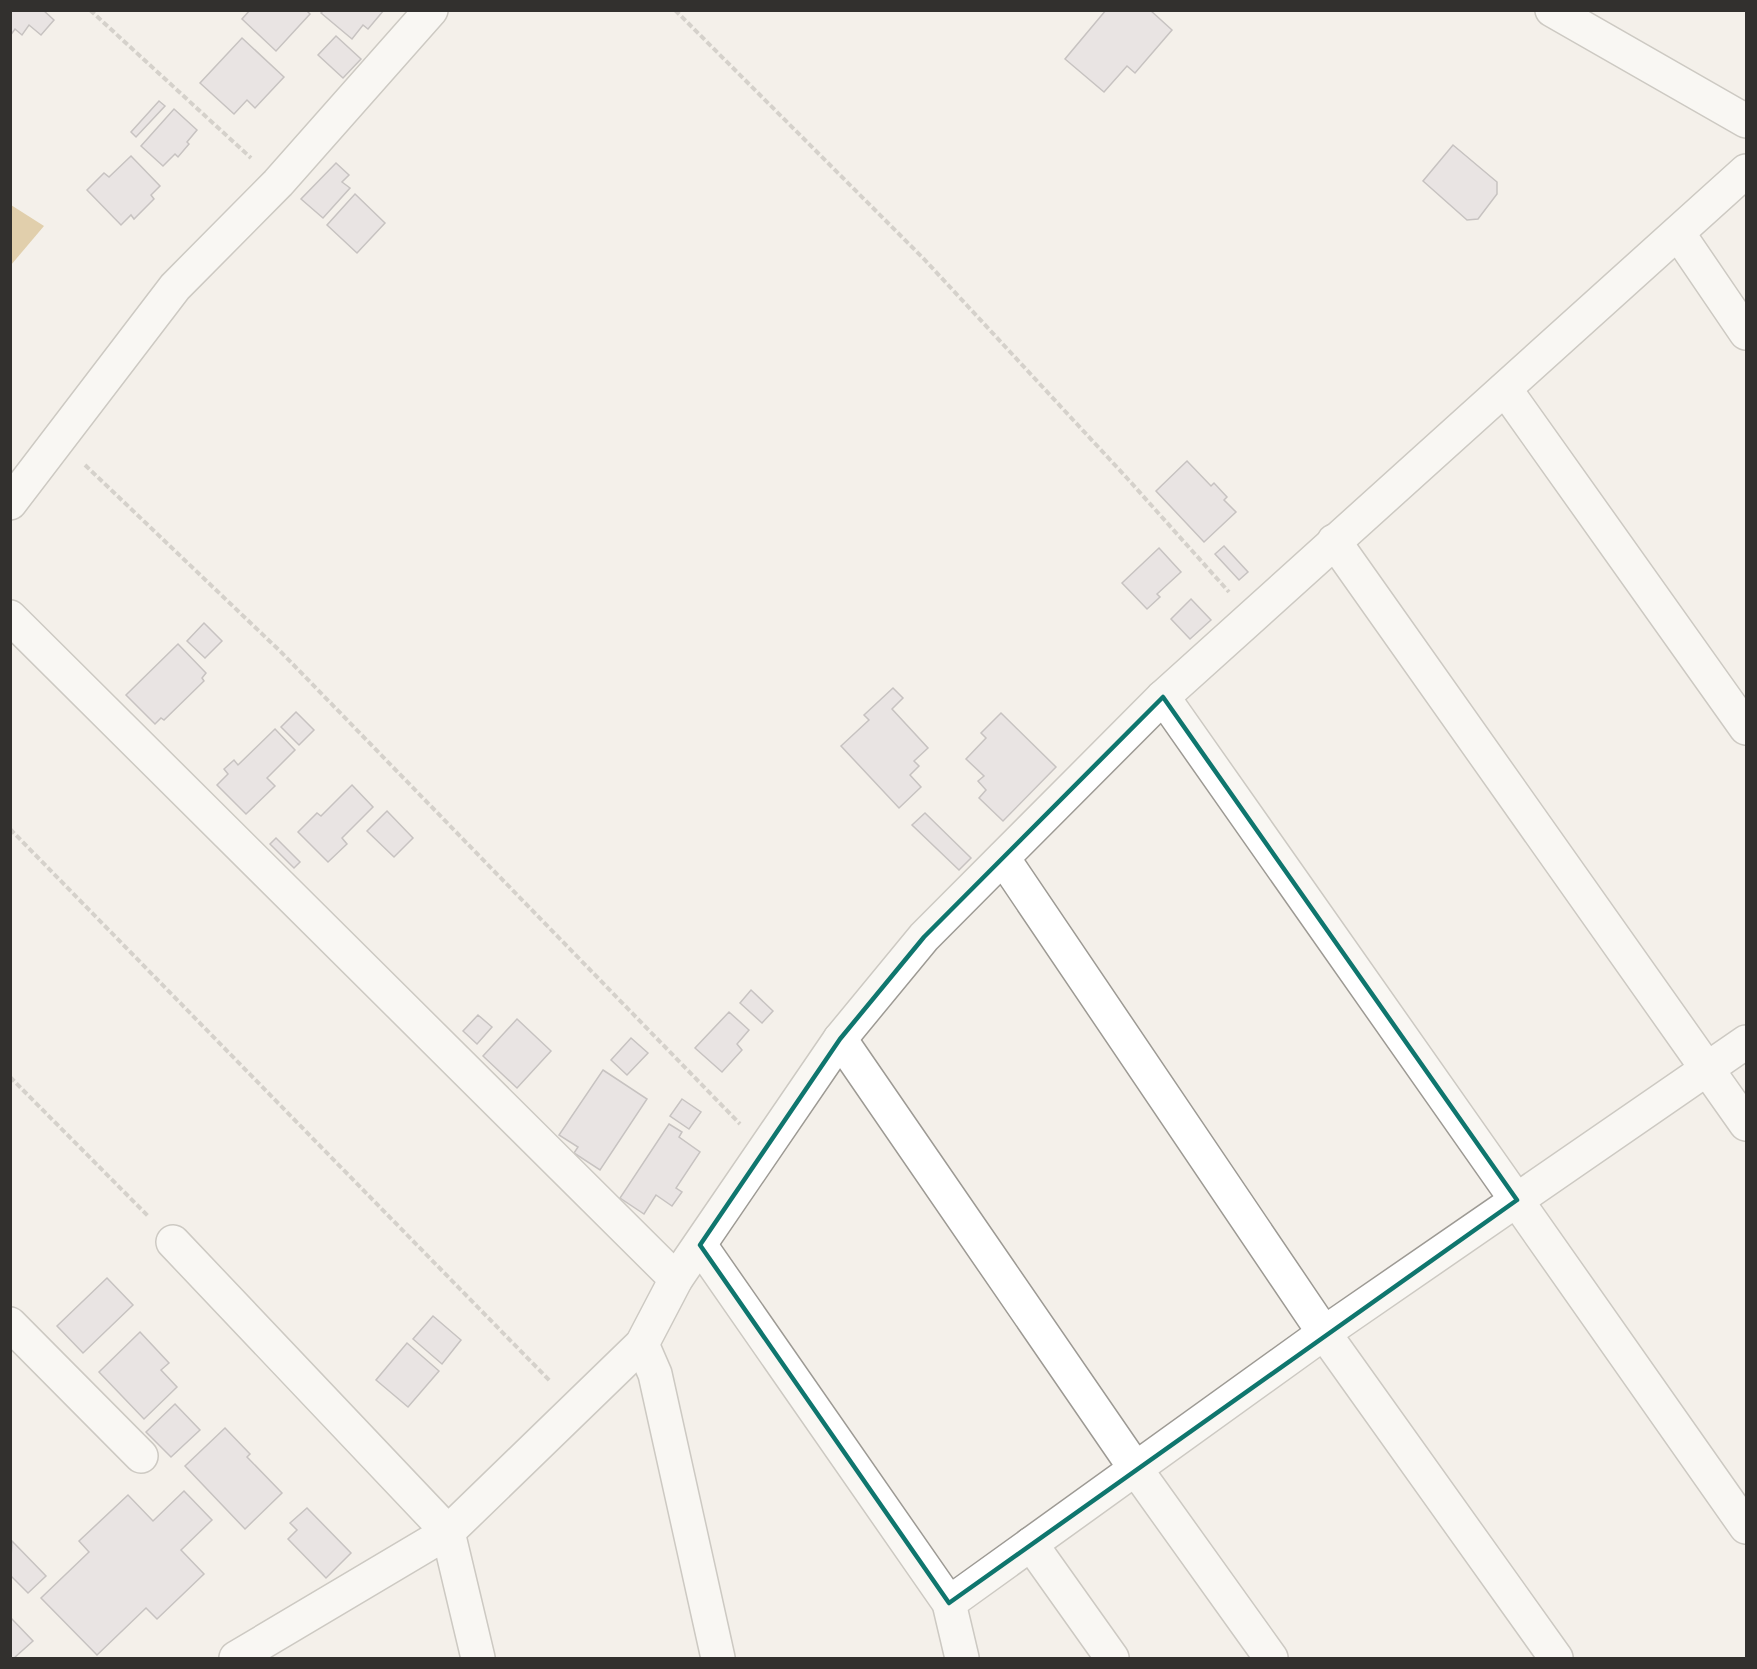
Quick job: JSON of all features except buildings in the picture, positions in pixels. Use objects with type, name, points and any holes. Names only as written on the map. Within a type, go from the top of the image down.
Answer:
[{"type":"street","points":[[10,503],[175,287],[278,183],[431,10]]},
{"type":"street","points":[[1552,10],[1746,121]]},
{"type":"street","points":[[243,1657],[448,1532],[642,1344],[676,1279],[840,1039],[924,937],[1163,697],[1746,171]]},
{"type":"street","points":[[1678,233],[1746,333]]},
{"type":"street","points":[[1505,388],[1746,728]]},
{"type":"street","points":[[1334,541],[1746,1124]]},
{"type":"street","points":[[10,617],[676,1279]]},
{"type":"street","points":[[1163,697],[1746,1527]]},
{"type":"street","points":[[1003,858],[1324,1333],[1556,1659]]},
{"type":"street","points":[[840,1039],[1135,1468],[1271,1659]]},
{"type":"street","points":[[949,1603],[1324,1333],[1746,1042]]},
{"type":"street","points":[[173,1242],[448,1532],[478,1659]]},
{"type":"street","points":[[700,1245],[949,1603],[962,1659]]},
{"type":"street","points":[[10,1324],[141,1456]]},
{"type":"street","points":[[642,1344],[655,1374],[718,1659]]},
{"type":"street","points":[[1031,1544],[1112,1659]]},
{"type":"path","points":[[90,10],[278,183]]},
{"type":"path","points":[[675,10],[924,259],[1118,468],[1252,617]]},
{"type":"path","points":[[58,440],[281,652],[765,1150]]},
{"type":"path","points":[[10,829],[576,1407]]},
{"type":"path","points":[[10,1077],[173,1242]]},
{"type":"highlighted area","points":[[1163,697],[1517,1200],[949,1603],[700,1245],[840,1039],[924,937]]},
{"type":"shaded area","points":[[11,205],[44,226],[11,265]]}]
